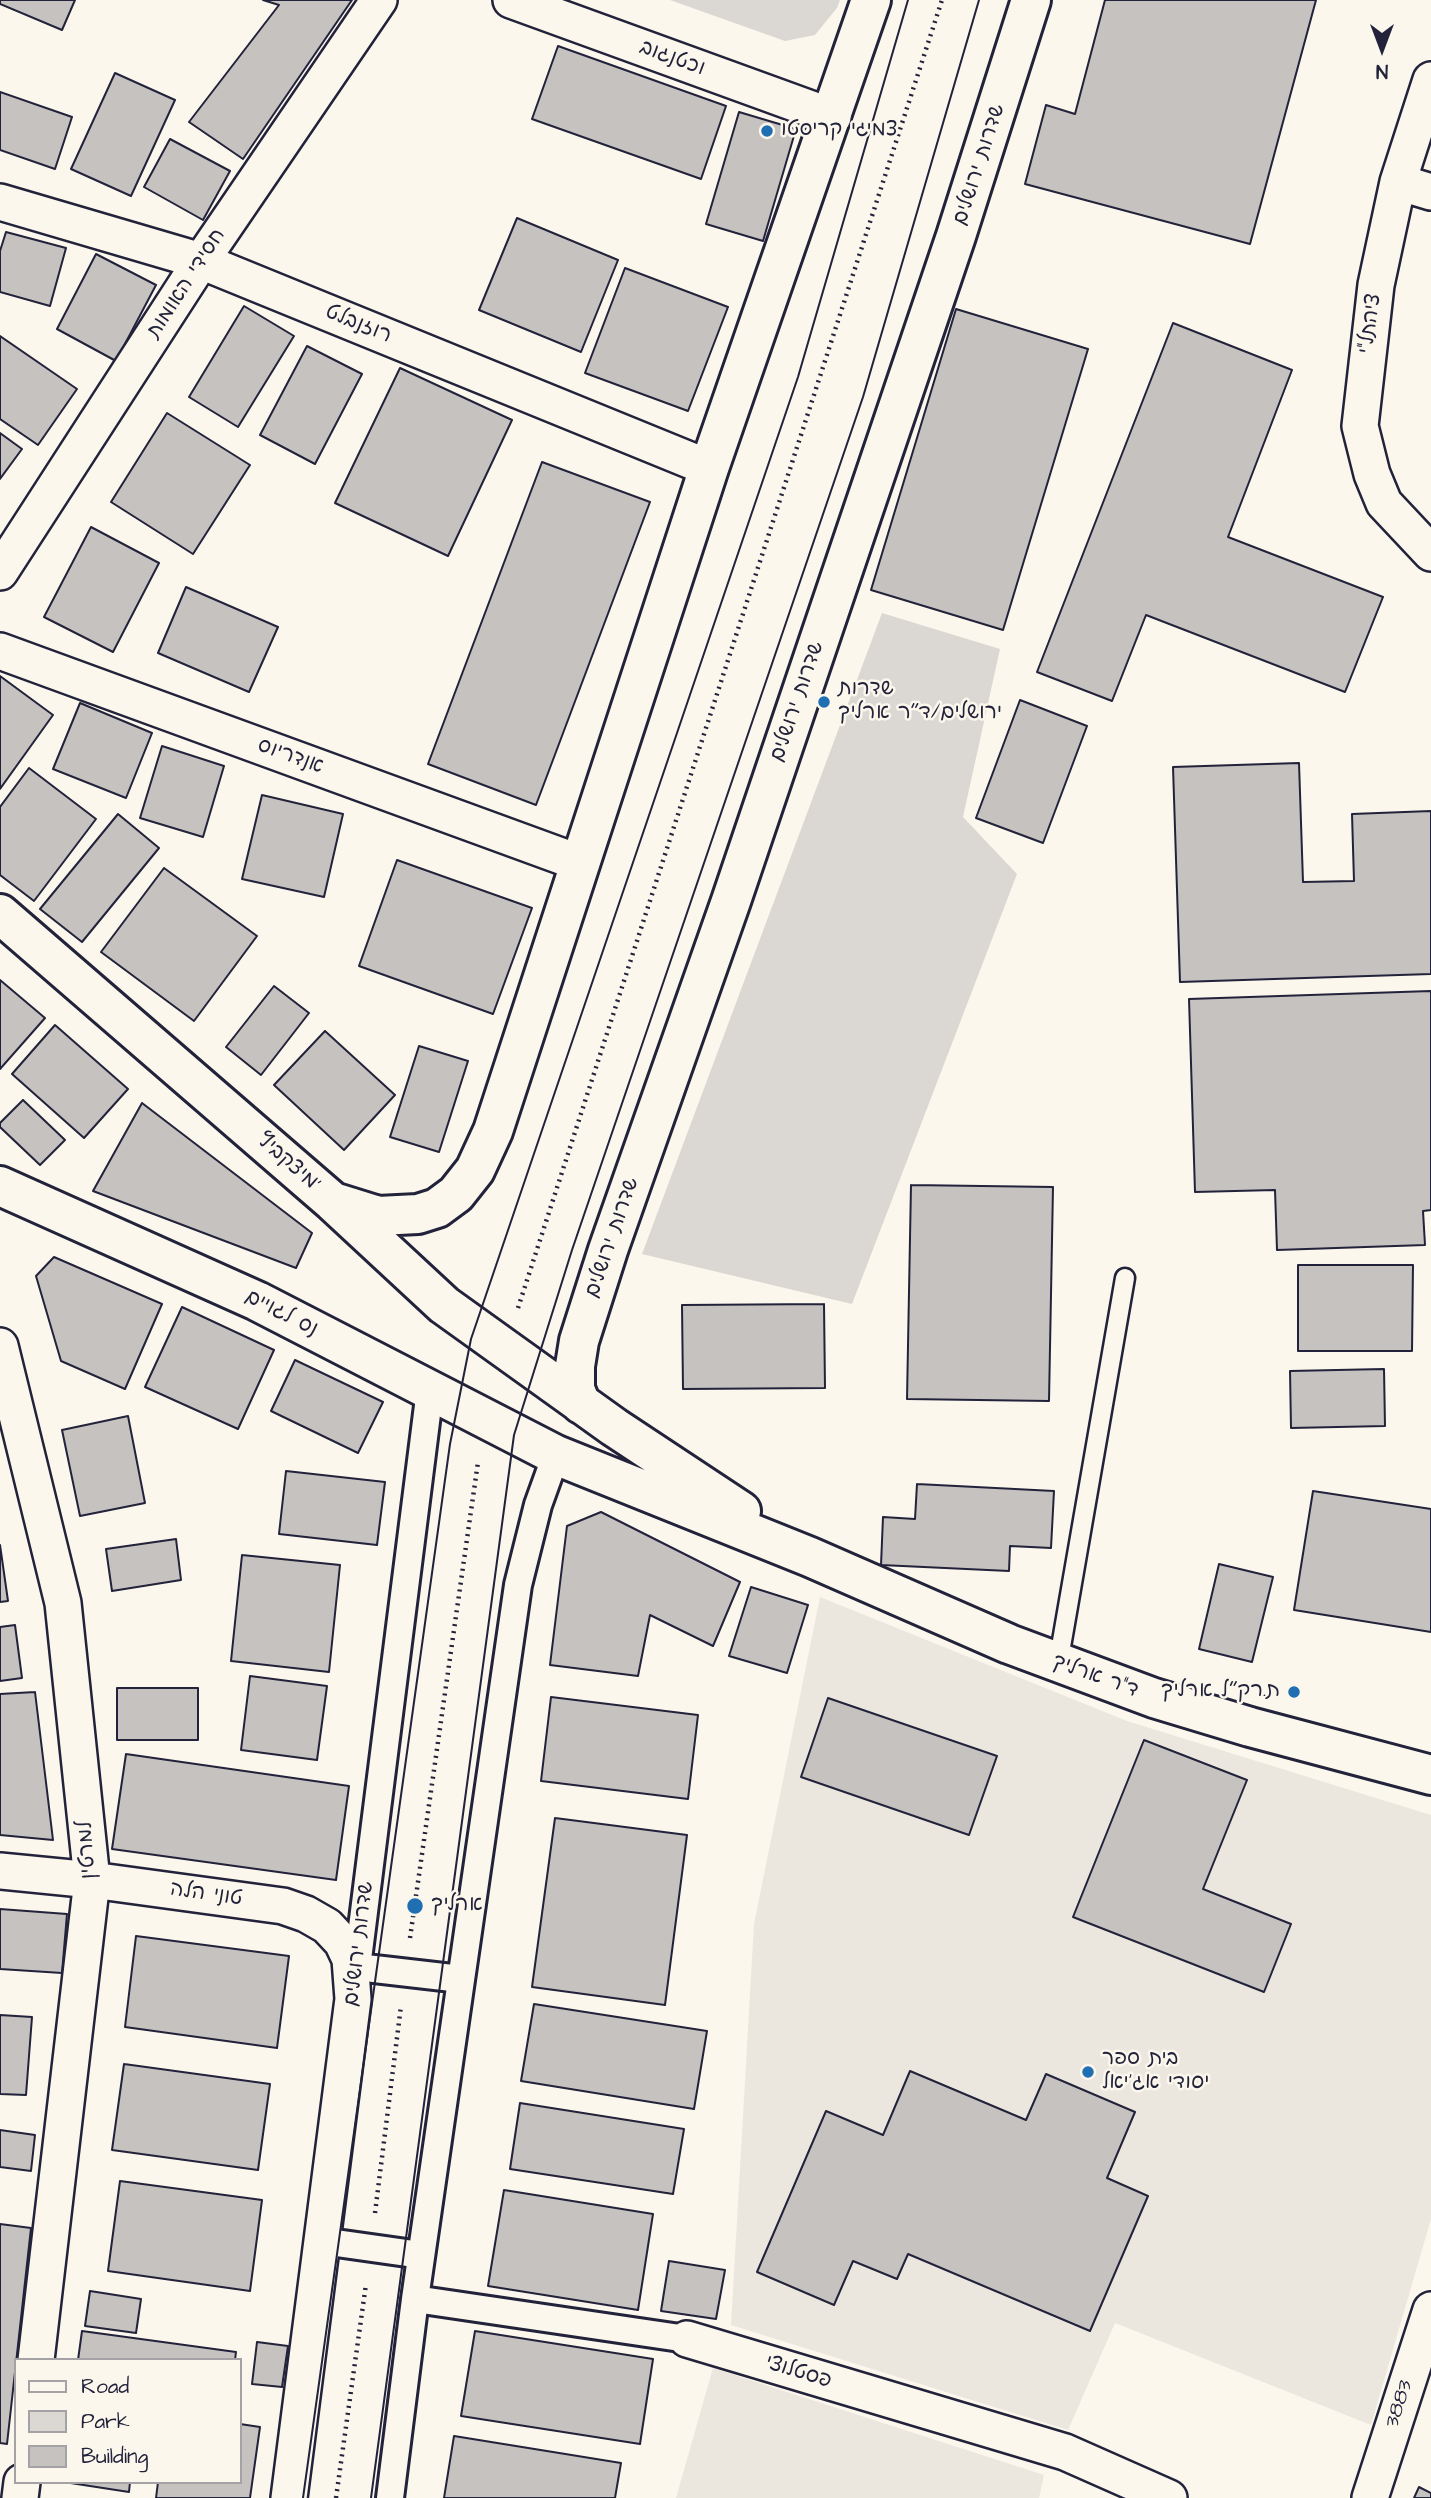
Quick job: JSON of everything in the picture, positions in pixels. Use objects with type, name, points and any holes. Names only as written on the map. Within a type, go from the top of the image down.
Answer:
[{"type":"street","name":"חסידי האומות","points":[[0,572],[201,261],[379,0]]},
{"type":"street","name":"וכטנגוב","points":[[511,0],[833,117]]},
{"type":"street","points":[[333,1202],[378,1216],[418,1214],[438,1208],[456,1194],[475,1170],[493,1131],[709,468],[833,117],[871,0]]},
{"type":"street","name":"שדרות ירושלים","points":[[581,1404],[575,1389],[575,1366],[600,1276],[947,262],[1031,0]]},
{"type":"street","name":"ציהתל\"י","points":[[1431,80],[1398,182],[1376,285],[1360,426],[1372,474],[1384,503],[1431,553]]},
{"type":"street","points":[[1398,182],[1431,192]]},
{"type":"street","name":"רוזנבלט","points":[[0,202],[201,261],[709,468]]},
{"type":"street","name":"אנדריוס","points":[[0,651],[580,863]]},
{"type":"street","name":"מיצקביץ'","points":[[0,914],[333,1202],[444,1305],[581,1404]]},
{"type":"street","name":"נס לגויים","points":[[0,1186],[257,1301],[556,1455]]},
{"type":"street","name":"למרטין","points":[[0,1346],[64,1603],[92,1880],[36,2358]]},
{"type":"street","name":"שדרות ירושלים","points":[[289,2498],[430,1390]]},
{"type":"street","name":"ד\"ר ארליך","points":[[581,1404],[810,1557]]},
{"type":"street","points":[[390,2498],[421,2255],[518,1585],[538,1505],[556,1455]]},
{"type":"street","name":"ד\"ר ארליך","points":[[556,1455],[810,1557],[1058,1664],[1250,1727],[1431,1775]]},
{"type":"street","name":"טוני הלה","points":[[0,1871],[92,1880],[283,1906],[306,1914],[327,1926],[342,1942],[350,1959],[355,1983]]},
{"type":"street","points":[[355,1983],[405,1973],[461,1979]]},
{"type":"street","points":[[322,2241],[421,2255]]},
{"type":"street","name":"פסטלוצי","points":[[415,2299],[687,2339],[1065,2452],[1169,2498]]},
{"type":"street","name":"3883","points":[[1370,2498],[1431,2310]]},
{"type":"lane","points":[[1058,1664],[1125,1278]]},
{"type":"path","points":[[504,1350],[942,0]]},
{"type":"path","points":[[336,2498],[371,2248],[405,1973],[473,1491],[486,1420]]},
{"type":"shaded area","name":"בית ספר יסודי אג'יאל","points":[[820,1597],[1127,1721],[1431,1815],[1431,2219],[1371,2425],[1115,2323],[1068,2430],[731,2325],[754,1924]]},
{"type":"shaded area","points":[[713,2368],[1044,2475],[1039,2498],[676,2498]]},
{"type":"green space","points":[[670,0],[840,0],[837,8],[815,35],[785,41]]},
{"type":"green space","points":[[882,613],[1000,649],[963,817],[1017,874],[852,1304],[642,1254]]},
{"type":"building","points":[[0,0],[75,0],[62,30],[0,4]]},
{"type":"building","points":[[263,0],[352,0],[243,159],[189,122],[279,5]]},
{"type":"building","points":[[1105,0],[1316,0],[1250,244],[1025,184],[1046,105],[1075,114]]},
{"type":"building","points":[[558,46],[726,106],[701,179],[532,119]]},
{"type":"building","points":[[115,73],[175,100],[131,196],[71,169]]},
{"type":"building","points":[[0,92],[72,117],[55,169],[0,150]]},
{"type":"building","points":[[739,112],[796,129],[763,241],[706,224]]},
{"type":"building","points":[[170,139],[230,171],[203,220],[144,187]]},
{"type":"building","points":[[517,218],[618,260],[581,352],[479,310]]},
{"type":"building","points":[[6,232],[66,248],[50,306],[0,292],[0,251]]},
{"type":"building","points":[[96,254],[156,285],[116,361],[57,329]]},
{"type":"building","points":[[625,268],[728,307],[688,411],[585,373]]},
{"type":"building","points":[[244,306],[294,336],[238,427],[189,397]]},
{"type":"building","points":[[956,309],[1088,349],[1003,630],[871,590]]},
{"type":"building","points":[[1173,323],[1292,370],[1228,537],[1383,597],[1345,692],[1146,615],[1112,701],[1037,672]]},
{"type":"building","points":[[0,336],[77,389],[38,445],[0,419]]},
{"type":"building","points":[[307,346],[362,374],[315,464],[260,435]]},
{"type":"building","points":[[400,368],[512,420],[448,556],[335,503]]},
{"type":"building","points":[[167,413],[250,465],[193,554],[111,502]]},
{"type":"building","points":[[0,433],[22,449],[0,479]]},
{"type":"building","points":[[542,462],[650,502],[536,805],[428,764]]},
{"type":"building","points":[[91,527],[159,563],[113,652],[44,617]]},
{"type":"building","points":[[186,587],[278,627],[249,692],[158,653]]},
{"type":"building","points":[[0,676],[53,715],[0,789]]},
{"type":"building","points":[[1020,700],[1087,726],[1043,843],[976,818]]},
{"type":"building","points":[[80,703],[152,733],[126,798],[53,769]]},
{"type":"building","points":[[162,746],[224,766],[203,837],[140,818]]},
{"type":"building","points":[[1299,763],[1303,882],[1354,881],[1352,814],[1431,811],[1431,974],[1180,982],[1173,767]]},
{"type":"building","points":[[29,768],[96,819],[34,901],[0,875],[0,807]]},
{"type":"building","points":[[262,795],[343,814],[324,897],[242,879]]},
{"type":"building","points":[[118,814],[159,848],[82,942],[40,909]]},
{"type":"building","points":[[397,860],[532,908],[493,1014],[359,966]]},
{"type":"building","points":[[164,868],[257,936],[194,1021],[101,952]]},
{"type":"building","points":[[0,980],[45,1018],[0,1069]]},
{"type":"building","points":[[274,986],[309,1013],[261,1075],[226,1047]]},
{"type":"building","points":[[1431,991],[1431,1210],[1423,1211],[1425,1245],[1277,1250],[1275,1190],[1195,1192],[1189,999]]},
{"type":"building","points":[[55,1025],[128,1089],[84,1138],[12,1074]]},
{"type":"building","points":[[325,1031],[395,1095],[344,1150],[274,1085]]},
{"type":"building","points":[[419,1046],[468,1061],[439,1152],[390,1137]]},
{"type":"building","points":[[23,1100],[65,1140],[40,1165],[0,1127],[0,1123]]},
{"type":"building","points":[[142,1103],[312,1233],[296,1268],[93,1191]]},
{"type":"building","points":[[911,1185],[1053,1187],[1049,1401],[907,1399]]},
{"type":"building","points":[[54,1257],[162,1304],[125,1389],[61,1361],[36,1276]]},
{"type":"building","points":[[1298,1265],[1413,1265],[1412,1351],[1298,1351]]},
{"type":"building","points":[[824,1304],[825,1388],[683,1389],[682,1305]]},
{"type":"building","points":[[182,1307],[274,1350],[238,1429],[145,1387]]},
{"type":"building","points":[[295,1360],[383,1402],[358,1453],[271,1411]]},
{"type":"building","points":[[1384,1369],[1385,1426],[1291,1428],[1290,1371]]},
{"type":"building","points":[[128,1416],[145,1503],[80,1516],[62,1430]]},
{"type":"building","points":[[286,1471],[385,1482],[377,1545],[279,1534]]},
{"type":"building","points":[[917,1484],[1054,1491],[1051,1548],[1010,1546],[1009,1571],[881,1565],[883,1517],[915,1519]]},
{"type":"building","points":[[1313,1491],[1431,1509],[1431,1632],[1294,1610]]},
{"type":"building","points":[[601,1512],[740,1582],[713,1646],[650,1615],[638,1676],[550,1665],[567,1526]]},
{"type":"building","points":[[176,1539],[181,1580],[112,1591],[106,1549]]},
{"type":"building","points":[[0,1545],[8,1601],[0,1602]]},
{"type":"building","points":[[242,1555],[340,1565],[329,1672],[231,1661]]},
{"type":"building","points":[[1219,1564],[1273,1577],[1252,1662],[1199,1649]]},
{"type":"building","points":[[751,1587],[808,1605],[787,1673],[729,1656]]},
{"type":"building","points":[[15,1625],[22,1678],[0,1681],[0,1627]]},
{"type":"building","points":[[250,1676],[327,1686],[317,1760],[241,1750]]},
{"type":"building","points":[[117,1688],[198,1688],[198,1740],[117,1740]]},
{"type":"building","points":[[35,1692],[53,1840],[0,1835],[0,1694]]},
{"type":"building","points":[[551,1697],[698,1715],[688,1799],[541,1781]]},
{"type":"building","points":[[828,1698],[997,1756],[969,1835],[801,1777]]},
{"type":"building","points":[[1144,1740],[1247,1780],[1203,1889],[1291,1924],[1264,1992],[1073,1917]]},
{"type":"building","points":[[126,1754],[349,1786],[336,1880],[112,1849]]},
{"type":"building","points":[[555,1818],[687,1835],[665,2005],[532,1987]]},
{"type":"building","points":[[0,1909],[67,1914],[62,1973],[0,1969]]},
{"type":"building","points":[[136,1936],[289,1956],[277,2048],[125,2027]]},
{"type":"building","points":[[534,2004],[707,2031],[694,2109],[521,2081]]},
{"type":"building","points":[[0,2015],[32,2017],[26,2095],[0,2094]]},
{"type":"building","points":[[124,2064],[270,2084],[258,2170],[112,2150]]},
{"type":"building","points":[[910,2071],[1026,2120],[1046,2074],[1135,2112],[1107,2178],[1148,2196],[1090,2331],[908,2254],[897,2279],[853,2261],[834,2305],[757,2272],[826,2111],[883,2135]]},
{"type":"building","points":[[520,2103],[684,2129],[673,2194],[510,2169]]},
{"type":"building","points":[[0,2130],[35,2135],[31,2171],[0,2167]]},
{"type":"building","points":[[120,2181],[262,2200],[250,2291],[108,2271]]},
{"type":"building","points":[[504,2190],[653,2214],[638,2310],[488,2286]]},
{"type":"building","points":[[0,2224],[31,2228],[17,2358],[14,2358],[7,2444],[0,2443]]},
{"type":"building","points":[[669,2261],[725,2270],[716,2319],[661,2311]]},
{"type":"building","points":[[90,2291],[141,2299],[136,2333],[85,2326]]},
{"type":"building","points":[[82,2331],[236,2352],[235,2358],[78,2358]]},
{"type":"building","points":[[475,2331],[653,2359],[640,2444],[461,2416]]},
{"type":"building","points":[[257,2342],[288,2346],[282,2387],[252,2384]]},
{"type":"building","points":[[242,2424],[260,2427],[250,2498],[156,2498],[158,2484],[242,2484]]},
{"type":"building","points":[[454,2436],[621,2463],[615,2498],[444,2498]]},
{"type":"building","points":[[77,2484],[130,2484],[129,2492]]},
{"type":"building","points":[[1419,2487],[1431,2493],[1431,2498],[1414,2498]]},
{"type":"tram line","points":[[303,2498],[450,1444],[471,1339],[798,377],[908,0]]},
{"type":"tram line","points":[[371,2498],[514,1435],[572,1250],[863,397],[979,0]]},
{"type":"place","name":"צמיגי קריסטו","points":[[767,131]]},
{"type":"place","name":"שדרות ירושלים/ד״ר ארליך","points":[[824,702]]},
{"type":"place","name":"ת.רק״ל ארליך","points":[[1294,1692]]},
{"type":"place","name":"ארליך","points":[[415,1906]]},
{"type":"place","name":"בית ספר יסודי אג'יאל","points":[[1088,2072]]}]
